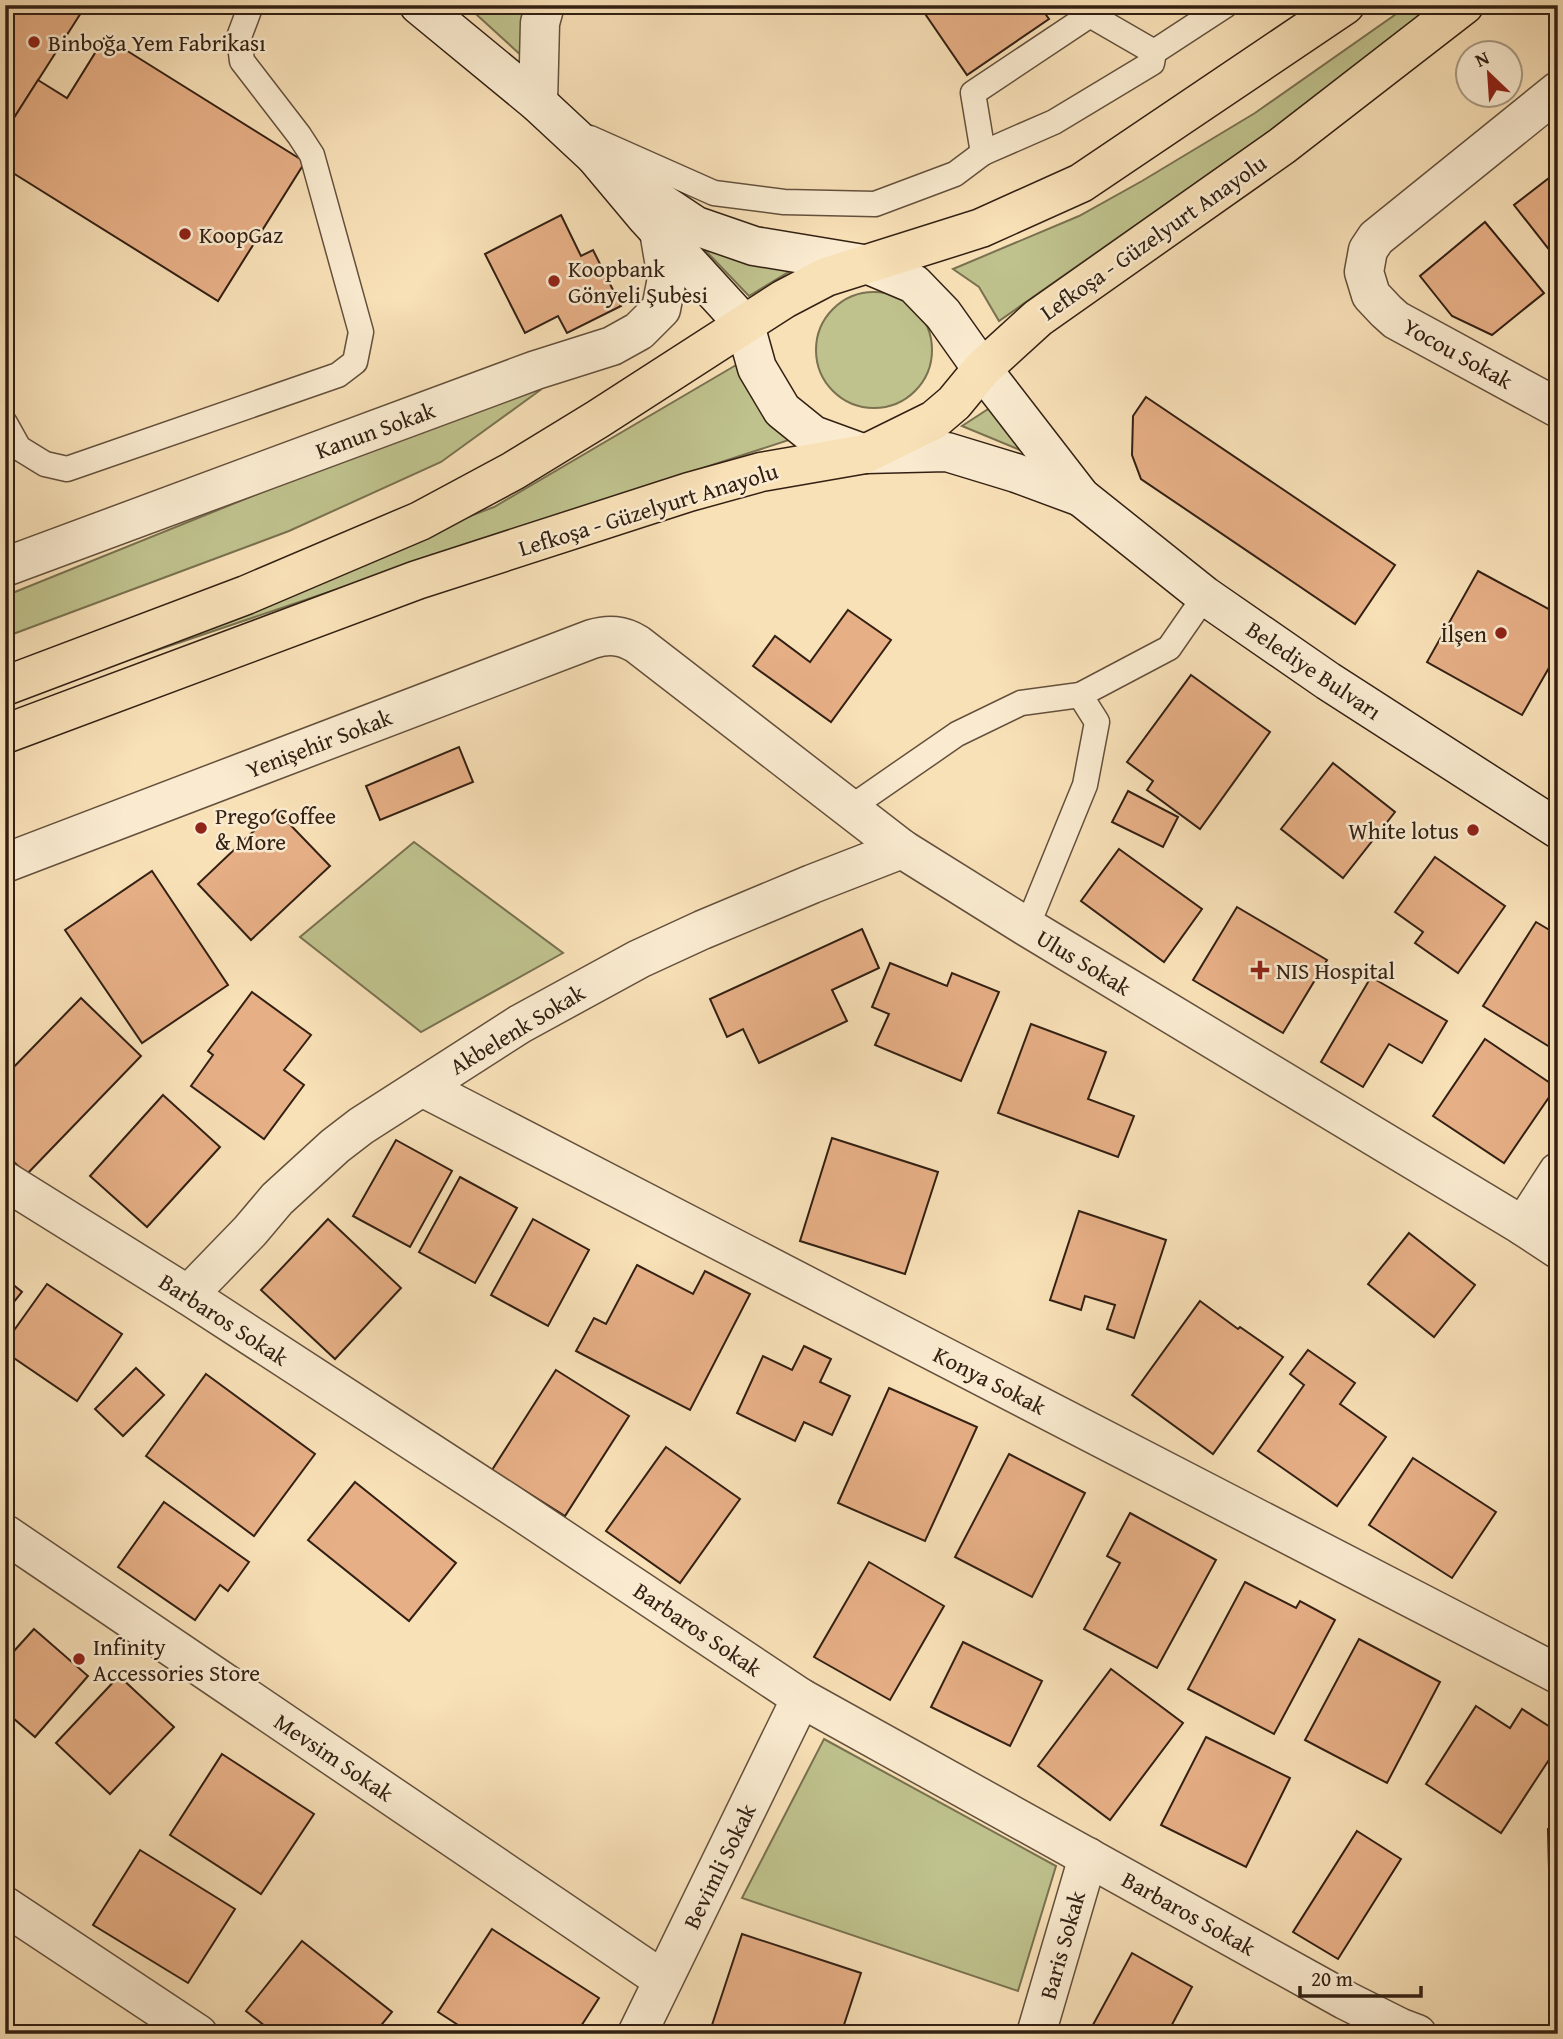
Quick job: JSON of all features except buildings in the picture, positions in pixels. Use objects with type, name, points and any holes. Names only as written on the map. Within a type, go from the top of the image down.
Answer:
[{"type":"highway","points":[[5,686],[246,594],[421,521],[513,471],[784,299],[826,277],[981,228],[1081,183],[1345,5]]},
{"type":"highway","name":"Lefkoşa - Güzelyurt Anayolu","points":[[5,734],[417,580],[620,513],[761,472],[865,454],[934,420],[954,403],[982,369],[1038,318],[1282,146],[1464,5]]},
{"type":"street","points":[[419,5],[583,143],[745,325]]},
{"type":"street","points":[[538,103],[540,23],[545,5]]},
{"type":"street","name":"Yocou Sokak","points":[[1558,91],[1376,238],[1368,250],[1364,265],[1365,280],[1376,301],[1396,320],[1558,408]]},
{"type":"street","name":"Belediye Bulvarı","points":[[583,143],[645,192],[696,226],[754,246],[869,265],[914,284],[943,314],[1081,497],[1205,596],[1328,681],[1558,829]]},
{"type":"street","name":"Kanun Sokak","points":[[5,566],[536,370],[612,346],[639,331],[661,309],[667,278],[659,230]]},
{"type":"street","name":"Belediye Bulvarı","points":[[745,325],[757,368],[782,410],[813,435],[865,454],[947,453],[1016,473],[1081,497]]},
{"type":"street","name":"Yenişehir Sokak","points":[[5,863],[592,639],[614,635],[634,641]]},
{"type":"street","name":"Ulus Sokak","points":[[634,641],[902,849],[1558,1249]]},
{"type":"street","name":"Akbelenk Sokak","points":[[188,1296],[277,1199],[314,1163],[362,1126],[520,1024],[639,959],[702,930],[902,849]]},
{"type":"street","name":"Konya Sokak","points":[[422,1087],[1558,1674]]},
{"type":"street","points":[[1523,1226],[1558,1172]]},
{"type":"street","name":"Barbaros Sokak","points":[[5,1181],[497,1496],[801,1698],[1345,2000],[1417,2034]]},
{"type":"street","name":"Mevsim Sokak","points":[[5,1534],[663,1980]]},
{"type":"street","name":"Bevimli Sokak","points":[[637,2034],[801,1698]]},
{"type":"street","name":"Baris Sokak","points":[[1036,2034],[1088,1857]]},
{"type":"street","points":[[5,1906],[198,2034]]},
{"type":"lane","points":[[5,423],[19,448],[45,464],[67,469],[338,375],[355,362],[361,332],[312,155],[242,61],[239,37],[251,5]]},
{"type":"lane","points":[[583,143],[619,150],[714,193],[784,202],[875,204],[955,174],[983,153],[1054,122],[1152,63],[1154,52],[1226,5]]},
{"type":"lane","points":[[983,153],[974,93],[1090,15],[1154,52]]},
{"type":"lane","points":[[849,808],[957,734],[1021,703],[1080,695],[1169,648],[1205,596]]},
{"type":"lane","points":[[1027,927],[1085,785],[1097,722],[1080,695]]},
{"type":"green space","points":[[466,5],[560,5],[536,69]]},
{"type":"green space","points":[[1409,5],[1439,5],[1347,77],[999,321],[979,287],[953,269],[1079,216],[1142,181],[1255,113]]},
{"type":"green space","points":[[703,248],[790,271],[749,296]]},
{"type":"green space","points":[[874,292],[896,296],[915,309],[928,328],[932,350],[928,372],[915,391],[896,404],[874,408],[852,404],[833,391],[820,372],[816,350],[820,328],[833,309],[852,296]]},
{"type":"green space","points":[[743,361],[792,439],[113,665],[331,569],[494,507]]},
{"type":"green space","points":[[515,390],[539,391],[441,462],[289,531],[5,637],[5,596]]},
{"type":"green space","points":[[1002,400],[1061,467],[962,426]]},
{"type":"green space","points":[[414,842],[563,953],[421,1032],[300,937]]},
{"type":"green space","points":[[824,1739],[1056,1866],[1018,1991],[742,1898]]},
{"type":"place","name":"Binboğa Yem Fabrikası","points":[[34,42]]},
{"type":"place","name":"KoopGaz","points":[[185,234]]},
{"type":"place","name":"Koopbank Gönyeli Şubesi","points":[[554,281]]},
{"type":"place","name":"İlşen","points":[[1501,633]]},
{"type":"place","name":"Prego Coffee & More","points":[[201,828]]},
{"type":"place","name":"White lotus","points":[[1473,830]]},
{"type":"place","name":"NIS Hospital","points":[[1260,970]]},
{"type":"place","name":"Infinity Accessories Store","points":[[79,1659]]}]
